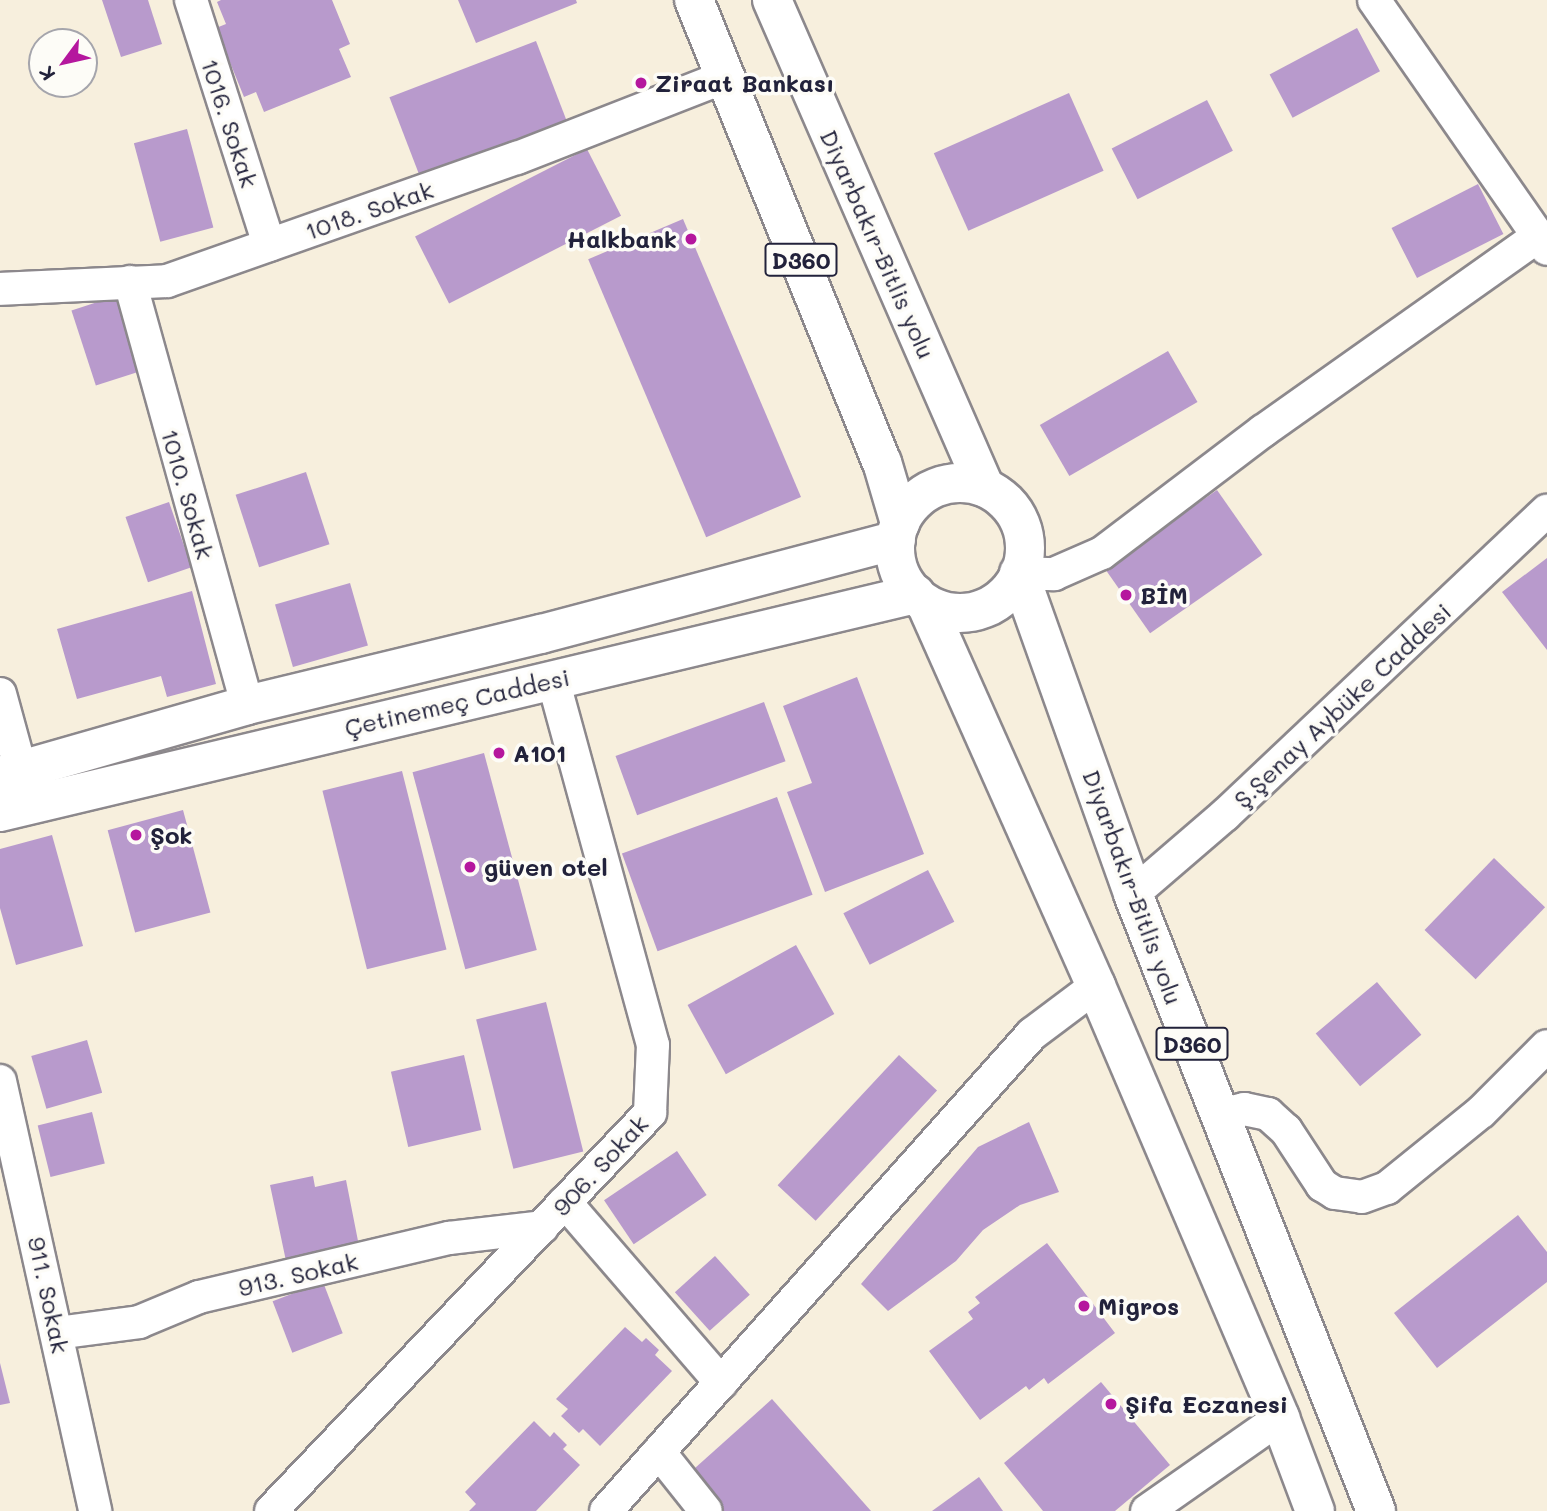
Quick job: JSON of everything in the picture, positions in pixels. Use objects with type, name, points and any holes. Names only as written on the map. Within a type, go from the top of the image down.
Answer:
[{"type":"main road","name":"D360","points":[[694,0],[882,462],[898,532]]},
{"type":"main road","name":"Diyarbakır-Bitlis yolu","points":[[772,0],[985,488]]},
{"type":"main road","points":[[963,483],[985,488],[1004,500],[1017,518],[1024,539],[1024,562],[1000,600],[981,610],[961,614],[940,611],[920,599],[898,569],[898,532],[907,509],[922,495],[941,486],[963,483]]},
{"type":"main road","name":"Çetinemeç Caddesi","points":[[10,773],[247,705],[541,634],[898,532]]},
{"type":"main road","name":"Diyarbakır-Bitlis yolu","points":[[1019,573],[1133,894],[1376,1511]]},
{"type":"main road","name":"D360","points":[[920,599],[1096,986],[1280,1418],[1315,1511]]},
{"type":"main road","name":"Çetinemeç Caddesi","points":[[0,811],[553,679],[920,599]]},
{"type":"street","name":"1016. Sokak","points":[[191,0],[269,245]]},
{"type":"street","points":[[1019,573],[1054,574],[1102,553],[1263,430],[1542,243],[1374,0]]},
{"type":"street","name":"1018. Sokak","points":[[0,289],[167,281],[517,158],[727,76]]},
{"type":"street","name":"1010. Sokak","points":[[130,282],[247,705]]},
{"type":"street","name":"Ş.Şenay Aybüke Caddesi","points":[[1133,894],[1225,815],[1547,512]]},
{"type":"street","name":"906. Sokak","points":[[271,1511],[650,1113],[653,1045],[553,679]]},
{"type":"street","points":[[0,694],[10,773]]},
{"type":"street","points":[[606,1511],[1032,1034],[1096,986]]},
{"type":"street","points":[[1220,1115],[1244,1109],[1268,1114],[1286,1130],[1322,1185],[1335,1193],[1362,1197],[1387,1188],[1481,1112],[1547,1046]]},
{"type":"street","name":"911. Sokak","points":[[0,1081],[95,1511]]},
{"type":"street","points":[[565,1202],[721,1383]]},
{"type":"street","name":"913. Sokak","points":[[57,1333],[139,1322],[199,1297],[449,1238],[542,1227]]},
{"type":"street","points":[[1147,1511],[1280,1418]]},
{"type":"street","points":[[659,1452],[706,1511]]},
{"type":"building","points":[[102,0],[148,0],[162,44],[121,57]]},
{"type":"building","points":[[332,0],[350,44],[339,49],[351,77],[264,112],[256,92],[244,97],[216,28],[226,24],[217,2]]},
{"type":"building","points":[[458,0],[576,0],[577,3],[476,43]]},
{"type":"building","points":[[1357,28],[1380,71],[1293,118],[1270,74]]},
{"type":"building","points":[[536,41],[566,120],[420,177],[389,97]]},
{"type":"building","points":[[1069,93],[1104,171],[968,231],[934,153]]},
{"type":"building","points":[[1207,100],[1233,151],[1138,199],[1112,149]]},
{"type":"building","points":[[187,129],[213,228],[160,242],[134,143]]},
{"type":"building","points":[[587,149],[621,216],[449,303],[415,237]]},
{"type":"building","points":[[1478,184],[1503,234],[1417,278],[1392,228]]},
{"type":"building","points":[[683,219],[801,497],[706,537],[588,259]]},
{"type":"building","points":[[119,295],[143,370],[96,386],[71,310]]},
{"type":"building","points":[[1168,351],[1198,402],[1069,476],[1040,425]]},
{"type":"building","points":[[306,472],[329,544],[259,567],[236,495]]},
{"type":"building","points":[[1217,490],[1262,555],[1150,633],[1105,569]]},
{"type":"building","points":[[169,502],[191,567],[148,582],[126,517]]},
{"type":"building","points":[[1547,558],[1547,650],[1502,592]]},
{"type":"building","points":[[350,583],[368,645],[293,667],[275,604]]},
{"type":"building","points":[[192,591],[216,684],[167,697],[161,676],[77,699],[57,629]]},
{"type":"building","points":[[857,677],[924,854],[825,892],[787,792],[812,783],[783,706]]},
{"type":"building","points":[[764,702],[786,761],[637,815],[616,756]]},
{"type":"building","points":[[484,753],[537,950],[465,969],[413,772]]},
{"type":"building","points":[[402,771],[447,950],[367,969],[322,791]]},
{"type":"building","points":[[777,797],[813,895],[658,951],[622,853]]},
{"type":"building","points":[[183,810],[210,912],[135,933],[108,830]]},
{"type":"building","points":[[52,835],[83,946],[16,965],[0,908],[0,849]]},
{"type":"building","points":[[1494,858],[1545,907],[1476,979],[1425,930]]},
{"type":"building","points":[[928,870],[954,922],[870,965],[843,913]]},
{"type":"building","points":[[796,945],[834,1014],[726,1074],[688,1005]]},
{"type":"building","points":[[1377,982],[1421,1035],[1360,1086],[1316,1033]]},
{"type":"building","points":[[546,1002],[583,1151],[513,1169],[476,1019]]},
{"type":"building","points":[[87,1040],[102,1093],[46,1109],[31,1056]]},
{"type":"building","points":[[464,1055],[481,1130],[408,1147],[391,1072]]},
{"type":"building","points":[[899,1055],[937,1090],[816,1221],[778,1185]]},
{"type":"building","points":[[92,1112],[105,1163],[50,1177],[38,1126]]},
{"type":"building","points":[[1029,1122],[1059,1192],[1020,1205],[983,1230],[956,1261],[888,1311],[861,1284],[978,1147]]},
{"type":"building","points":[[677,1151],[707,1195],[634,1244],[604,1200]]},
{"type":"building","points":[[313,1176],[315,1187],[346,1180],[359,1246],[286,1261],[270,1185]]},
{"type":"building","points":[[1518,1215],[1547,1252],[1547,1282],[1437,1368],[1394,1313]]},
{"type":"building","points":[[1047,1243],[1115,1333],[1048,1384],[1044,1378],[1029,1390],[1026,1386],[980,1420],[929,1351],[973,1319],[968,1312],[980,1303],[975,1297]]},
{"type":"building","points":[[715,1256],[750,1295],[710,1331],[675,1292]]},
{"type":"building","points":[[323,1282],[343,1333],[292,1353],[273,1301]]},
{"type":"building","points":[[625,1327],[642,1342],[646,1338],[659,1350],[655,1355],[672,1371],[600,1446],[583,1429],[579,1433],[561,1416],[568,1409],[556,1399]]},
{"type":"building","points":[[0,1363],[10,1403],[0,1405]]},
{"type":"building","points":[[1101,1382],[1170,1465],[1115,1511],[1043,1511],[1004,1463]]},
{"type":"building","points":[[772,1399],[871,1511],[716,1511],[685,1477]]},
{"type":"building","points":[[534,1421],[550,1437],[554,1432],[567,1445],[563,1449],[580,1465],[536,1511],[469,1511],[476,1504],[465,1492]]},
{"type":"building","points":[[979,1477],[1003,1511],[932,1511]]},
{"type":"place","name":"Ziraat Bankası","points":[[641,83]]},
{"type":"place","name":"Halkbank","points":[[691,239]]},
{"type":"place","name":"BİM","points":[[1126,595]]},
{"type":"place","name":"A101","points":[[499,753]]},
{"type":"place","name":"Şok","points":[[136,835]]},
{"type":"place","name":"güven otel","points":[[470,867]]},
{"type":"place","name":"Migros","points":[[1084,1306]]},
{"type":"place","name":"Şifa Eczanesi","points":[[1111,1404]]}]
